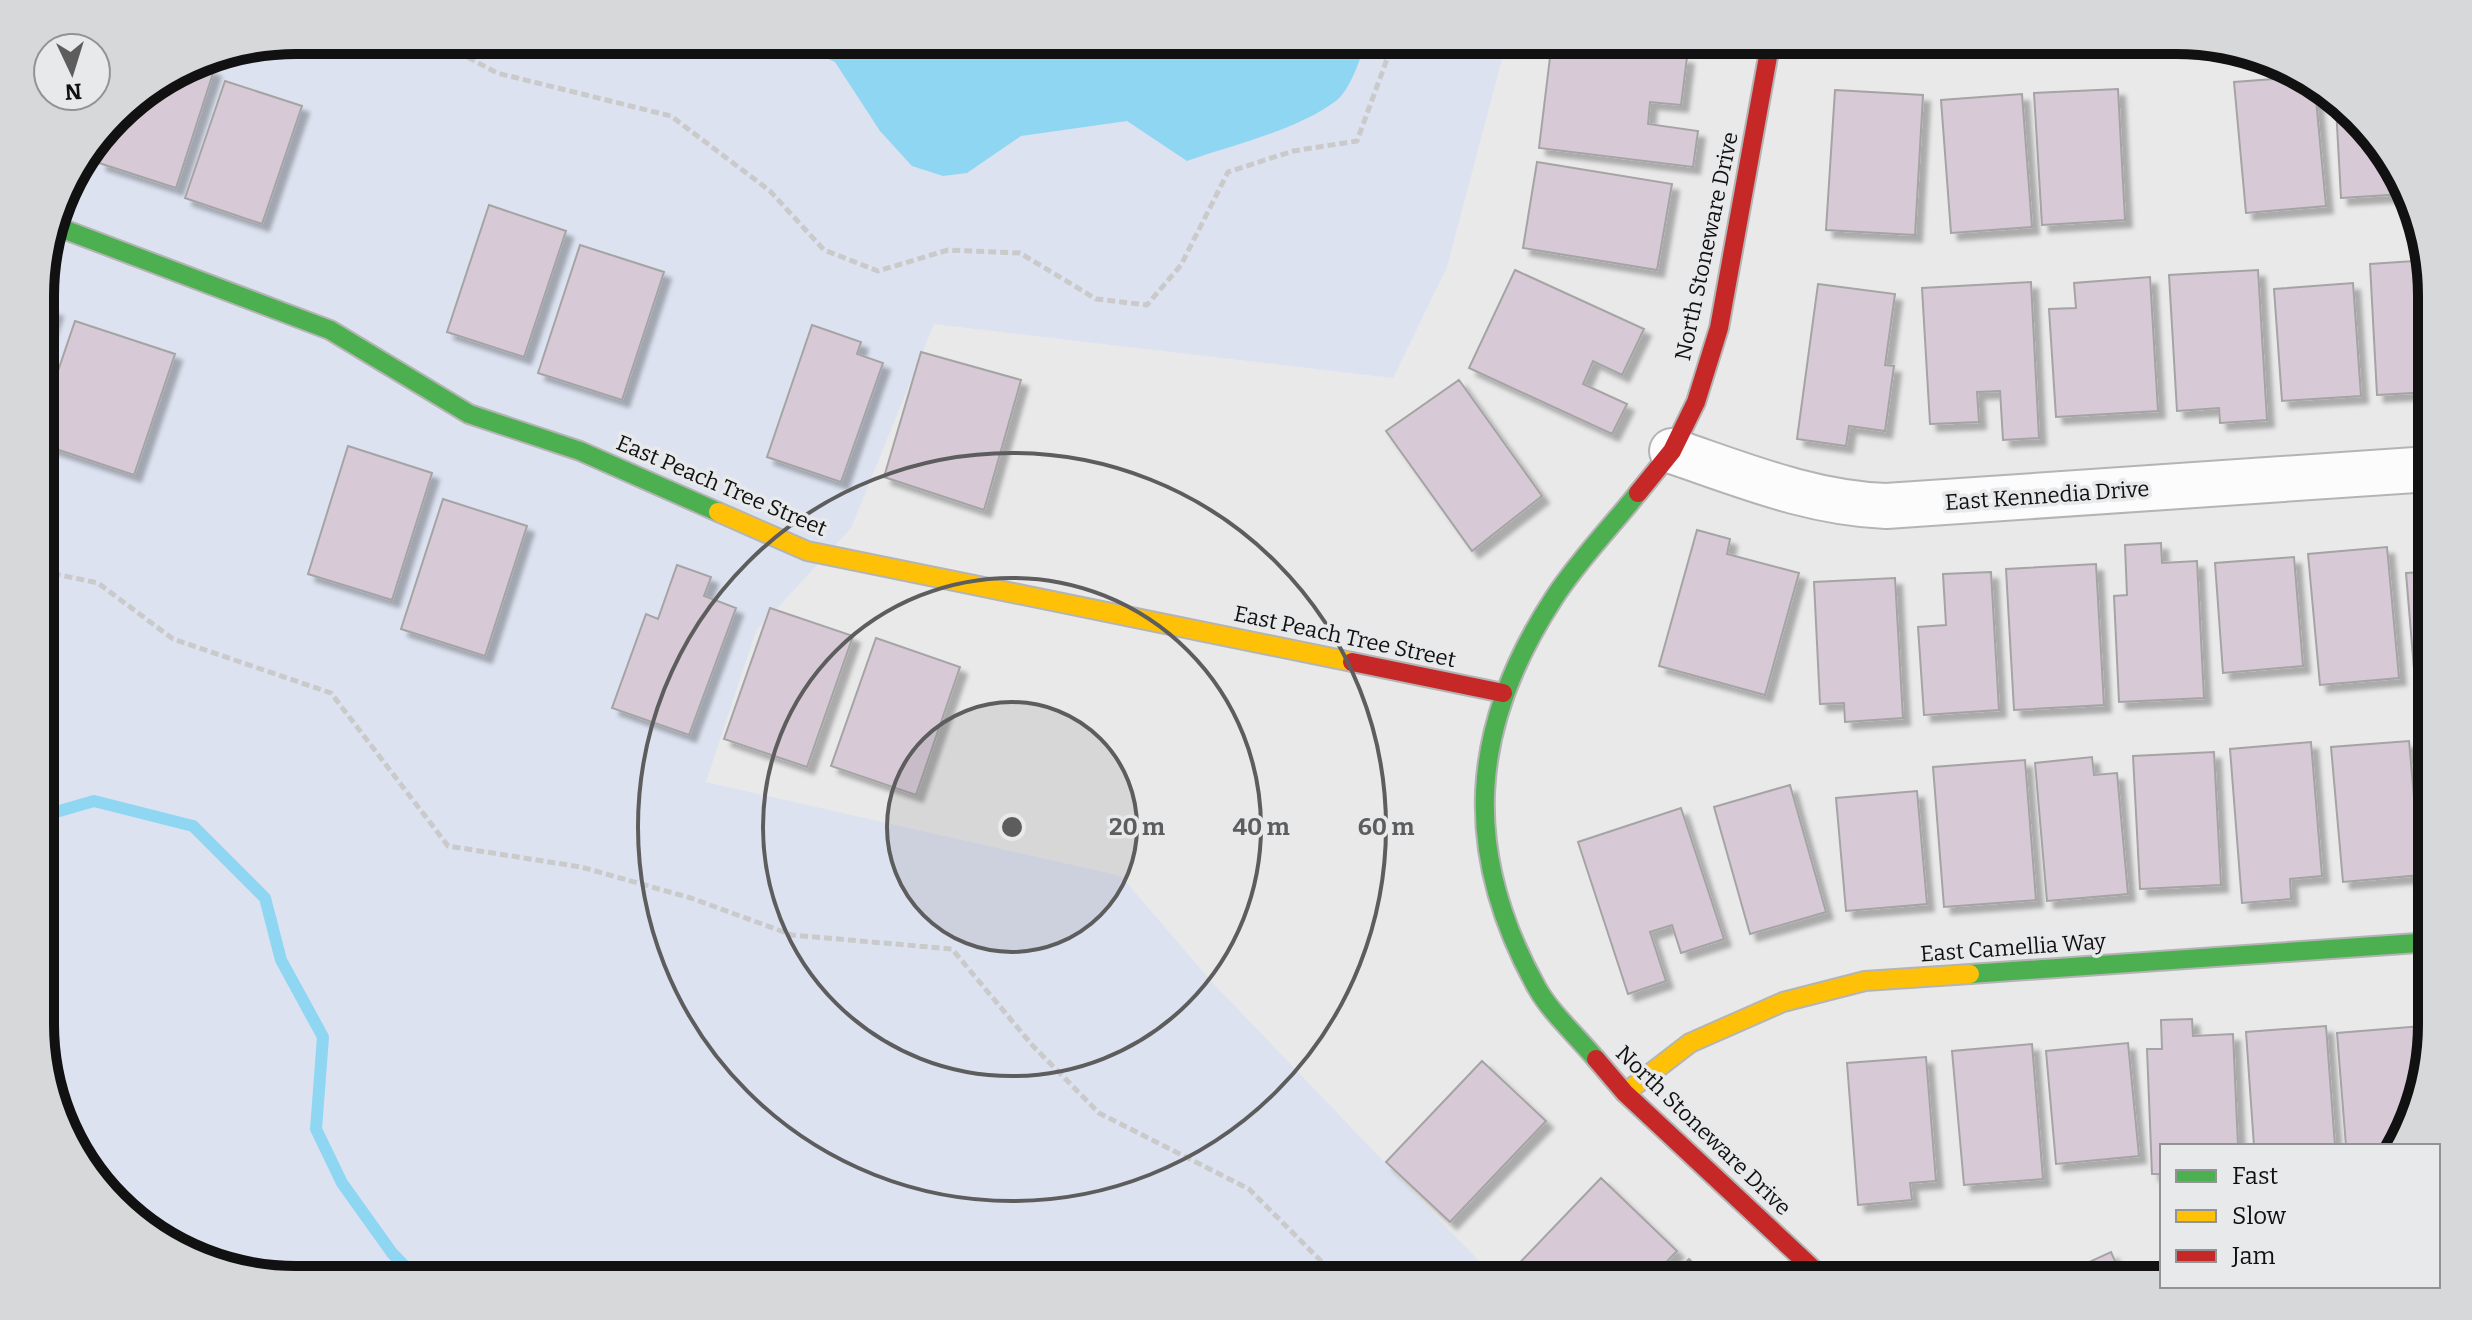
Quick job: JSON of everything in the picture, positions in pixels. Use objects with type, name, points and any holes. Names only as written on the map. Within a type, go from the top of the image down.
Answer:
[{"type":"street","name":"North Stoneware Drive","points":[[1768,54],[1719,328],[1696,402],[1672,451],[1555,596],[1503,693],[1489,747],[1484,795],[1485,842],[1497,894],[1538,990],[1625,1093],[1809,1265]]},
{"type":"street","name":"East Peach Tree Street","points":[[64,229],[330,330],[469,414],[580,451],[807,551],[1503,693]]},
{"type":"street","name":"East Kennedia Drive","points":[[1672,451],[1804,496],[1843,505],[1886,506],[2418,470]]},
{"type":"street","name":"East Camellia Way","points":[[1625,1093],[1690,1043],[1783,1002],[1865,981],[2418,943]]},
{"type":"path","points":[[464,55],[497,73],[671,116],[770,191],[824,250],[878,271],[948,250],[1020,253],[1096,299],[1147,305],[1181,265],[1228,172],[1293,151],[1357,141],[1389,54]]},
{"type":"path","points":[[55,574],[98,583],[173,639],[331,693],[448,846],[581,867],[691,898],[792,935],[952,949],[1033,1046],[1099,1113],[1249,1189],[1325,1265]]},
{"type":"shaded area","points":[[1503,54],[1447,267],[1393,378],[934,324],[851,528],[756,631],[706,782],[1121,876],[1211,981],[1483,1265],[296,1266],[234,1258],[204,1248],[175,1234],[149,1216],[125,1195],[86,1145],[62,1086],[54,1024],[55,281],[62,234],[72,204],[86,175],[104,149],[149,104],[189,79],[218,67],[281,55]]},
{"type":"water","points":[[1361,54],[1355,73],[1341,96],[1320,111],[1283,129],[1187,161],[1127,121],[1021,136],[967,173],[943,176],[912,166],[880,131],[835,62],[819,55]]},
{"type":"building","points":[[1550,54],[1687,57],[1681,105],[1650,102],[1648,124],[1698,131],[1693,167],[1539,148]]},
{"type":"building","points":[[214,70],[176,188],[99,163],[104,149],[149,104],[189,79]]},
{"type":"building","points":[[2282,78],[2316,100],[2326,206],[2246,213],[2234,82]]},
{"type":"building","points":[[225,81],[302,106],[262,224],[185,198]]},
{"type":"building","points":[[2118,89],[2125,220],[2042,225],[2034,93]]},
{"type":"building","points":[[1835,90],[1923,95],[1915,235],[1826,230]]},
{"type":"building","points":[[2022,94],[2032,227],[1951,233],[1941,100]]},
{"type":"building","points":[[2336,115],[2377,162],[2396,195],[2341,198]]},
{"type":"building","points":[[1537,162],[1672,184],[1657,270],[1523,248]]},
{"type":"building","points":[[489,205],[566,231],[524,357],[447,332]]},
{"type":"building","points":[[580,245],[664,272],[622,400],[538,373]]},
{"type":"building","points":[[2415,261],[2418,393],[2377,395],[2370,264]]},
{"type":"building","points":[[1515,270],[1644,329],[1622,375],[1593,361],[1583,384],[1627,404],[1612,434],[1469,368]]},
{"type":"building","points":[[2258,270],[2267,420],[2220,423],[2219,408],[2177,411],[2169,275]]},
{"type":"building","points":[[2150,277],[2158,411],[2056,417],[2049,309],[2076,308],[2074,283]]},
{"type":"building","points":[[2031,282],[2039,438],[2003,440],[2000,391],[1977,392],[1979,422],[1930,424],[1922,288]]},
{"type":"building","points":[[2353,283],[2361,396],[2282,401],[2274,289]]},
{"type":"building","points":[[1818,284],[1895,294],[1885,365],[1894,366],[1885,431],[1849,426],[1846,446],[1797,439]]},
{"type":"building","points":[[75,321],[175,354],[134,475],[55,449],[55,380]]},
{"type":"building","points":[[812,325],[861,342],[857,354],[883,363],[841,482],[767,457]]},
{"type":"building","points":[[921,352],[1021,380],[984,510],[884,477]]},
{"type":"building","points":[[1459,380],[1542,496],[1472,551],[1386,431]]},
{"type":"building","points":[[348,446],[432,473],[392,600],[308,574]]},
{"type":"building","points":[[443,499],[527,526],[485,656],[401,629]]},
{"type":"building","points":[[1697,530],[1730,539],[1727,554],[1799,573],[1765,695],[1659,666]]},
{"type":"building","points":[[2161,543],[2162,563],[2197,561],[2204,698],[2119,702],[2114,596],[2127,595],[2125,545]]},
{"type":"building","points":[[2387,547],[2399,678],[2320,685],[2308,554]]},
{"type":"building","points":[[2294,557],[2303,666],[2223,673],[2215,563]]},
{"type":"building","points":[[2096,564],[2104,705],[2014,710],[2006,569]]},
{"type":"building","points":[[677,565],[711,577],[704,596],[736,608],[689,735],[612,708],[646,614],[658,619]]},
{"type":"building","points":[[1991,572],[1999,710],[1924,715],[1918,627],[1946,625],[1943,574]]},
{"type":"building","points":[[2418,572],[2418,681],[2415,681],[2406,573]]},
{"type":"building","points":[[1895,578],[1903,718],[1845,722],[1844,703],[1820,704],[1814,582]]},
{"type":"building","points":[[770,608],[853,636],[807,767],[724,739]]},
{"type":"building","points":[[876,638],[960,667],[916,795],[831,766]]},
{"type":"building","points":[[2409,741],[2418,875],[2343,882],[2331,747]]},
{"type":"building","points":[[2311,742],[2322,876],[2290,879],[2291,899],[2242,903],[2230,749]]},
{"type":"building","points":[[2214,752],[2221,885],[2140,889],[2133,756]]},
{"type":"building","points":[[2092,757],[2094,775],[2117,773],[2128,894],[2047,901],[2035,763]]},
{"type":"building","points":[[2025,760],[2036,900],[1944,907],[1933,767]]},
{"type":"building","points":[[1790,785],[1826,912],[1750,934],[1714,807]]},
{"type":"building","points":[[1917,791],[1927,904],[1846,911],[1836,798]]},
{"type":"building","points":[[1681,808],[1724,939],[1681,953],[1672,925],[1650,932],[1666,981],[1628,994],[1578,842]]},
{"type":"building","points":[[2192,1019],[2193,1036],[2233,1034],[2238,1144],[2160,1144],[2160,1174],[2152,1174],[2147,1049],[2162,1049],[2161,1020]]},
{"type":"building","points":[[2326,1026],[2335,1144],[2254,1144],[2246,1032]]},
{"type":"building","points":[[2418,1026],[2416,1055],[2405,1102],[2385,1144],[2346,1144],[2337,1033]]},
{"type":"building","points":[[2128,1043],[2139,1156],[2056,1164],[2046,1051]]},
{"type":"building","points":[[2032,1044],[2043,1179],[1964,1185],[1952,1051]]},
{"type":"building","points":[[1926,1057],[1936,1181],[1910,1183],[1912,1200],[1858,1205],[1847,1063]]},
{"type":"building","points":[[1482,1061],[1546,1121],[1450,1222],[1386,1162]]},
{"type":"building","points":[[1601,1178],[1677,1251],[1663,1265],[1517,1265]]},
{"type":"building","points":[[2111,1252],[2117,1265],[2083,1265]]},
{"type":"waterway","points":[[54,812],[94,801],[193,826],[265,898],[281,960],[323,1037],[316,1129],[342,1183],[404,1266]]},
{"type":"traffic: fast","points":[[64,229],[330,330],[469,414],[580,451],[718,512]]},
{"type":"traffic: fast","points":[[1596,1059],[1543,997],[1512,937],[1496,888],[1487,839],[1485,790],[1491,742],[1505,695],[1526,646],[1563,584],[1638,493]]},
{"type":"traffic: fast","points":[[1970,974],[2418,943]]},
{"type":"traffic: slow","points":[[718,512],[807,551],[1352,662]]},
{"type":"traffic: slow","points":[[1625,1093],[1690,1043],[1783,1002],[1865,981],[1970,974]]},
{"type":"traffic: jam","points":[[1638,493],[1672,451],[1696,402],[1719,328],[1768,54]]},
{"type":"traffic: jam","points":[[1352,662],[1503,693]]},
{"type":"traffic: jam","points":[[1596,1059],[1625,1093],[1809,1265]]}]
